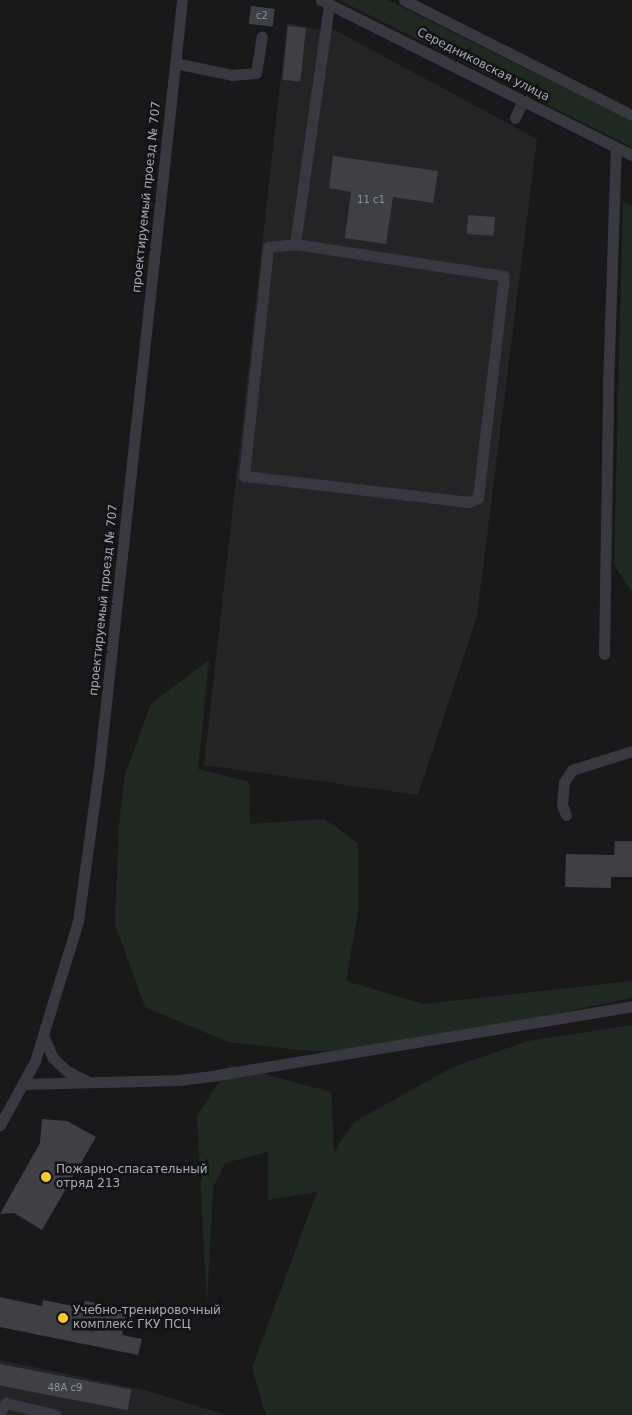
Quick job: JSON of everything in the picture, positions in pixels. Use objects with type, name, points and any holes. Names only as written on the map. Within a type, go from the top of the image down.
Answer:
[{"type":"street","points":[[182,0],[175,63],[232,75],[256,73],[262,36]]},
{"type":"street","name":"Середниковская улица","points":[[404,0],[632,115]]},
{"type":"street","points":[[295,244],[322,48],[328,23],[325,2]]},
{"type":"street","name":"Середниковская улица","points":[[325,2],[632,155]]},
{"type":"street","name":"проектируемый проезд № 707","points":[[0,1125],[35,1061],[78,921],[99,768],[175,63]]},
{"type":"street","points":[[515,118],[523,100]]},
{"type":"street","points":[[604,654],[608,385],[616,147]]},
{"type":"street","points":[[295,244],[504,276],[478,498],[468,502],[244,476],[268,247],[295,244]]},
{"type":"street","points":[[566,815],[562,805],[564,782],[572,770],[632,751]]},
{"type":"street","points":[[22,1084],[179,1080],[632,1006]]},
{"type":"street","points":[[43,1035],[53,1058],[66,1071],[88,1082]]},
{"type":"street","points":[[0,1413],[6,1403],[56,1415]]},
{"type":"shaded area","points":[[339,0],[388,0],[632,122],[632,147]]},
{"type":"shaded area","points":[[287,23],[326,31],[333,29],[537,139],[477,616],[418,795],[204,765]]},
{"type":"shaded area","points":[[623,201],[632,206],[632,591],[614,565]]},
{"type":"shaded area","points":[[209,660],[198,769],[249,782],[250,824],[324,819],[358,843],[358,911],[346,981],[423,1004],[632,981],[632,998],[368,1052],[309,1051],[228,1042],[145,1007],[115,924],[119,824],[125,775],[151,704]]},
{"type":"shaded area","points":[[632,1025],[632,1415],[266,1415],[252,1368],[317,1192],[268,1200],[268,1152],[225,1163],[213,1187],[207,1305],[197,1116],[230,1065],[331,1092],[334,1152],[354,1122],[453,1067],[528,1041]]},
{"type":"shaded area","points":[[0,1360],[144,1390],[227,1415],[0,1415]]},
{"type":"building","points":[[251,6],[275,9],[273,27],[249,24]]},
{"type":"building","points":[[288,26],[306,28],[300,82],[282,80]]},
{"type":"building","points":[[333,156],[438,171],[433,203],[393,197],[386,244],[345,238],[351,192],[329,188]]},
{"type":"building","points":[[468,215],[495,217],[494,236],[467,234]]},
{"type":"building","points":[[615,841],[632,841],[632,877],[611,877],[611,888],[565,887],[566,854],[614,855]]},
{"type":"building","name":"Пожарно-спасательный отряд 213","points":[[42,1119],[67,1121],[96,1137],[42,1230],[14,1213],[0,1214],[40,1143]]},
{"type":"building","name":"Учебно-тренировочный комплекс ГКУ ПСЦ","points":[[0,1297],[42,1306],[43,1300],[83,1308],[85,1301],[127,1309],[122,1335],[142,1339],[138,1355],[0,1327]]},
{"type":"building","points":[[0,1364],[132,1390],[128,1410],[0,1385]]},
{"type":"place","name":"Пожарно-спасательный отряд 213","points":[[46,1177]]},
{"type":"place","name":"Учебно-тренировочный комплекс ГКУ ПСЦ","points":[[63,1318]]}]
